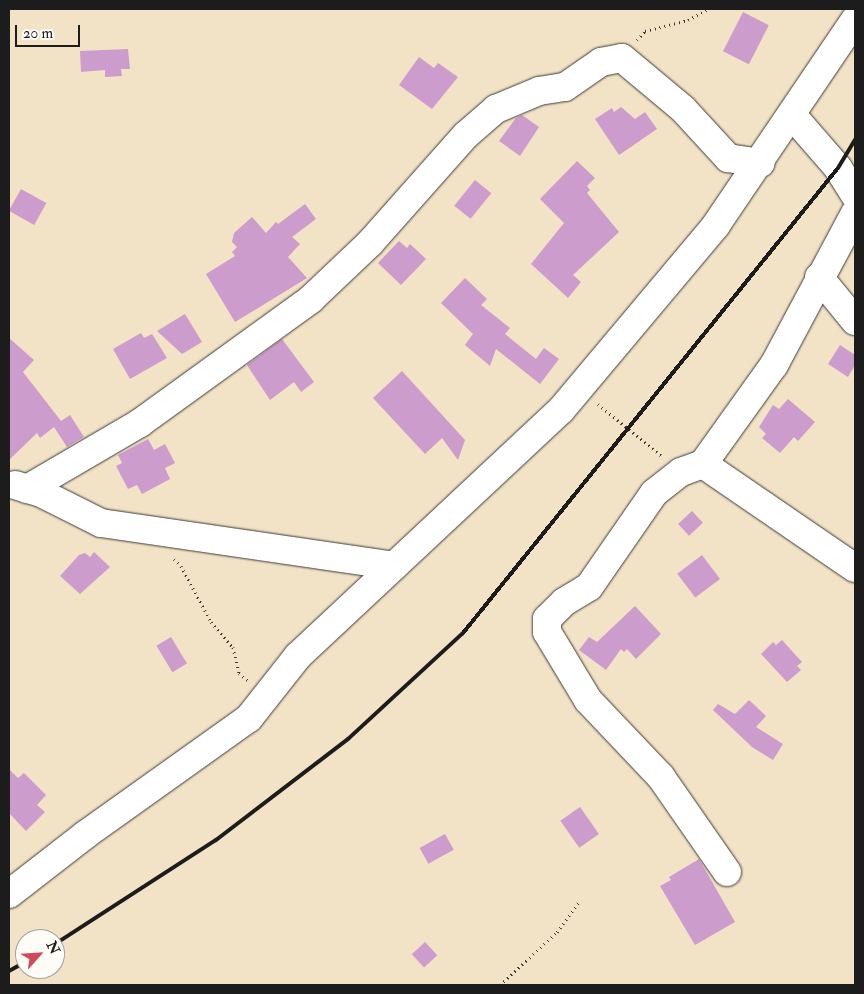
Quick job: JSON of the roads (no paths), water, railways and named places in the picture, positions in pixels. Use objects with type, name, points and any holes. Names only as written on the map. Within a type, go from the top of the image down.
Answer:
[{"type":"street","points":[[9,894],[248,718],[266,693],[298,656],[565,405],[716,225],[761,163],[855,20]]},
{"type":"street","points":[[18,486],[140,423],[311,299],[370,242],[466,135],[496,109],[539,92],[565,87],[601,62],[622,58],[683,109],[728,158],[761,163]]},
{"type":"street","points":[[792,115],[838,168],[855,194]]},
{"type":"street","points":[[727,872],[660,777],[588,700],[547,632],[547,619],[564,602],[589,587],[654,493],[692,468],[774,365],[798,323],[819,277],[855,213]]},
{"type":"street","points":[[819,277],[855,321]]},
{"type":"street","points":[[692,468],[855,568]]},
{"type":"street","points":[[18,486],[101,523],[394,566]]},
{"type":"railway","points":[[65,938],[216,840],[348,739],[463,633],[838,168],[855,140]]},
{"type":"railway","points":[[9,971],[15,968]]}]
